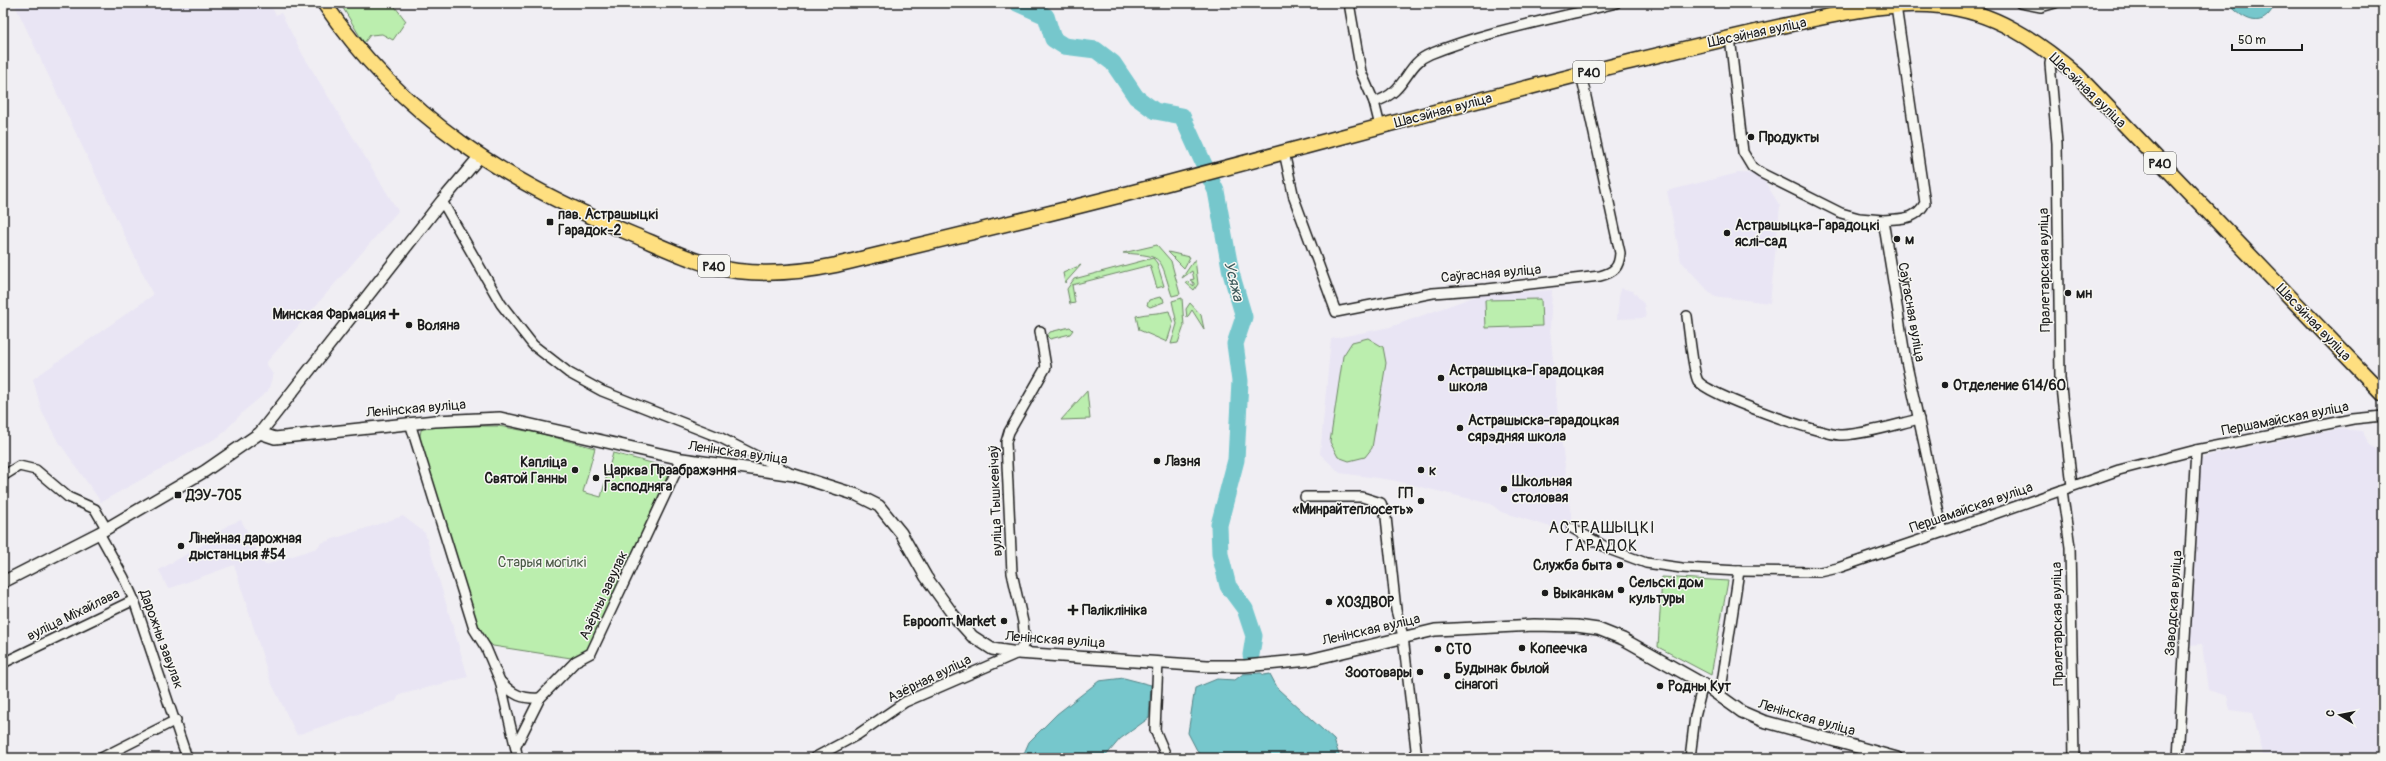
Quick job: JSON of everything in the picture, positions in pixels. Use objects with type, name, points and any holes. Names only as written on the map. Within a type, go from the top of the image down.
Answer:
[{"type":"main road","name":"Р40","points":[[324,3],[340,27],[371,63],[415,109],[480,156]]},
{"type":"main road","name":"Шасэйная вуліца","points":[[480,156],[559,203],[677,253],[709,265],[737,271],[778,274],[836,265],[1181,180],[1380,126],[1730,37],[1830,16],[1896,6],[1915,4],[1943,6],[1978,14],[2012,28],[2052,54],[2076,75],[2383,394]]},
{"type":"street","points":[[1349,3],[1361,72],[1374,102],[1380,126]]},
{"type":"street","points":[[1374,102],[1386,99],[1397,90],[1413,67],[1428,54],[1491,35],[1616,3]]},
{"type":"street","points":[[2020,3],[2041,7],[2055,3]]},
{"type":"street","points":[[1730,37],[1743,152],[1752,167],[1841,213],[1859,218],[1884,220],[1915,215],[1919,213],[1925,203],[1896,6]]},
{"type":"street","name":"Пралетарская вуліца","points":[[2052,54],[2050,64],[2057,143],[2060,378],[2072,486]]},
{"type":"street","name":"Саўгасная вуліца","points":[[1284,152],[1294,198],[1336,312],[1433,293],[1487,290],[1600,276],[1616,268],[1619,264],[1620,253],[1581,74]]},
{"type":"street","points":[[3,582],[103,531],[205,471],[260,433],[442,201],[480,156]]},
{"type":"street","points":[[442,201],[501,304],[533,345],[563,368],[602,391],[721,438],[794,475]]},
{"type":"street","name":"Саўгасная вуліца","points":[[1884,220],[1895,303],[1943,532]]},
{"type":"street","points":[[1687,316],[1697,380],[1708,390],[1774,416],[1836,435],[1848,434],[1919,419]]},
{"type":"street","name":"вуліца Тышкевічаў","points":[[1018,653],[1025,642],[1023,622],[1012,573],[1006,442],[1009,432],[1046,367],[1040,331]]},
{"type":"street","name":"Першамайская вуліца","points":[[1572,528],[1610,550],[1646,563],[1682,568],[1739,571],[1820,572],[1838,568],[2119,470],[2196,450],[2353,419],[2383,416]]},
{"type":"street","name":"Ленінская вуліца","points":[[260,433],[275,438],[410,423],[500,418],[682,459],[794,475],[857,495],[878,506],[901,533],[926,577],[958,621],[972,636],[992,649],[1018,653],[1245,666],[1308,660],[1403,636],[1449,629],[1534,625],[1577,626],[1598,629],[1623,639],[1703,684],[1742,712],[1763,721],[1897,758]]},
{"type":"street","points":[[410,423],[474,629],[486,648],[500,681],[518,758]]},
{"type":"street","name":"Заводская вуліца","points":[[2178,758],[2196,450]]},
{"type":"street","name":"Азёрны завулак","points":[[516,746],[540,698],[576,661],[591,653],[682,459]]},
{"type":"street","name":"Дарожны завулак","points":[[3,476],[19,466],[36,470],[68,497],[95,509],[103,531],[134,600],[176,720],[187,758]]},
{"type":"street","name":"Пралетарская вуліца","points":[[2062,490],[2070,547],[2074,758]]},
{"type":"street","points":[[1305,497],[1362,497],[1381,503],[1386,517],[1396,610],[1403,636],[1417,758]]},
{"type":"street","points":[[1720,696],[1739,571]]},
{"type":"street","name":"вуліца Міхайлава","points":[[3,664],[134,600]]},
{"type":"street","name":"Азёрная вуліца","points":[[814,758],[857,734],[905,702],[1018,653]]},
{"type":"street","points":[[1158,662],[1154,730],[1166,758]]},
{"type":"street","points":[[500,681],[510,692],[518,697],[540,698]]},
{"type":"street","points":[[1690,758],[1695,716],[1703,684]]},
{"type":"street","points":[[101,758],[176,720]]},
{"type":"shaded area","points":[[14,3],[269,3],[276,15],[281,13],[303,55],[398,211],[266,363],[273,375],[268,391],[244,411],[220,436],[101,502],[56,438],[42,412],[33,379],[153,295]]},
{"type":"shaded area","name":"Астрашыцка-Гарадоцкі яслі-сад","points":[[1738,173],[1760,174],[1780,206],[1770,303],[1713,296],[1681,261],[1667,191]]},
{"type":"shaded area","points":[[1620,288],[1633,291],[1644,304],[1646,318],[1617,319]]},
{"type":"shaded area","name":"Астрашыцка-Гарадоцкая школа","points":[[1552,290],[1550,328],[1558,416],[1573,523],[1571,533],[1501,512],[1491,504],[1392,480],[1340,473],[1320,454],[1331,339],[1390,327],[1479,295]]},
{"type":"shaded area","points":[[2339,429],[2362,431],[2370,445],[2383,454],[2383,758],[2375,758],[2371,746],[2374,758],[2264,758],[2253,713],[2230,710],[2227,696],[2208,690],[2202,644],[2188,645],[2199,460],[2205,456]]},
{"type":"shaded area","points":[[403,516],[425,533],[468,677],[399,695],[396,701],[297,735],[270,680],[234,565],[168,589],[159,570],[201,546],[228,525],[241,520],[265,565],[317,548],[321,543]]},
{"type":"green space","points":[[340,3],[392,3],[406,21],[393,40],[382,34],[370,35],[364,43]]},
{"type":"green space","points":[[1157,245],[1171,261],[1180,294],[1172,296],[1165,273],[1159,261],[1147,256],[1123,253]]},
{"type":"green space","points":[[1168,252],[1190,257],[1184,268]]},
{"type":"green space","points":[[1153,258],[1157,263],[1164,286],[1157,288],[1150,265],[1072,285],[1075,303],[1070,304],[1067,289],[1074,279]]},
{"type":"green space","points":[[1195,259],[1198,284],[1194,290],[1186,283],[1187,281],[1194,286],[1194,283],[1190,280],[1194,279],[1192,271],[1182,278]]},
{"type":"green space","points":[[1081,265],[1065,283],[1063,273]]},
{"type":"green space","points":[[1160,297],[1163,298],[1164,302],[1150,307],[1147,305],[1149,300]]},
{"type":"green space","points":[[1182,298],[1184,326],[1178,343],[1171,344],[1177,324],[1172,301]]},
{"type":"green space","points":[[1541,299],[1542,326],[1486,328],[1485,300]]},
{"type":"green space","points":[[1190,303],[1201,315],[1204,329],[1192,310],[1187,318],[1186,309]]},
{"type":"green space","points":[[1169,311],[1173,323],[1167,342],[1139,330],[1136,316]]},
{"type":"green space","points":[[1070,327],[1073,330],[1070,334],[1050,339],[1047,336],[1050,332]]},
{"type":"green space","points":[[1368,338],[1383,347],[1386,363],[1372,448],[1365,457],[1349,461],[1338,457],[1330,442],[1343,356],[1352,342]]},
{"type":"green space","points":[[1087,391],[1090,419],[1061,420]]},
{"type":"green space","name":"Старыя могілкі","points":[[428,426],[498,426],[538,433],[595,448],[583,492],[601,497],[613,453],[671,468],[590,651],[582,656],[571,658],[493,646],[481,636],[419,441],[421,430]]},
{"type":"green space","points":[[1662,577],[1728,581],[1711,675],[1658,647]]},
{"type":"water","points":[[2228,3],[2275,3],[2265,18],[2253,20],[2240,14]]},
{"type":"water","points":[[1261,673],[1264,675],[1270,674],[1278,689],[1334,740],[1340,758],[1201,758],[1188,733],[1195,688],[1217,679],[1235,680],[1243,674]]},
{"type":"water","points":[[1124,678],[1151,685],[1149,718],[1120,739],[1104,758],[1022,758],[1029,742],[1057,714],[1099,681]]},
{"type":"waterway","name":"Усяжа","points":[[1017,3],[1046,16],[1053,39],[1064,46],[1096,50],[1113,63],[1136,97],[1155,111],[1182,116],[1216,191],[1231,273],[1244,317],[1235,344],[1240,381],[1236,460],[1219,525],[1220,554],[1228,586],[1245,609],[1254,636],[1251,655]]},
{"type":"place","name":"Продукты","points":[[1751,137]]},
{"type":"place","name":"пав. Астрашыцкі Гарадок-2","points":[[550,222]]},
{"type":"place","name":"Астрашыцка-Гарадоцкі яслі-сад","points":[[1727,233]]},
{"type":"place","name":"м","points":[[1897,239]]},
{"type":"place","name":"мн","points":[[2068,293]]},
{"type":"place","name":"Минская Фармация","points":[[394,314]]},
{"type":"place","name":"Воляна","points":[[409,325]]},
{"type":"place","name":"Астрашыцка-Гарадоцкая школа","points":[[1441,378]]},
{"type":"place","name":"Отделение 614/60","points":[[1945,385]]},
{"type":"place","name":"Астрашыска-гарадоцкая сярэдняя школа","points":[[1460,428]]},
{"type":"place","name":"Лазня","points":[[1157,461]]},
{"type":"place","name":"Капліца Святой Ганны","points":[[575,470]]},
{"type":"place","name":"к","points":[[1421,470]]},
{"type":"place","name":"Царква Праабражэння Гасподняга","points":[[596,478]]},
{"type":"place","name":"Школьная столовая","points":[[1504,489]]},
{"type":"place","name":"ДЭУ-705","points":[[178,495]]},
{"type":"place","name":"ГП «Минрайтеплосеть»","points":[[1421,501]]},
{"type":"place","name":"Лінейная дарожная дыстанцыя #54","points":[[181,546]]},
{"type":"place","name":"Служба быта","points":[[1620,565]]},
{"type":"place","name":"Сельскі дом культуры","points":[[1621,590]]},
{"type":"place","name":"Выканкам","points":[[1545,593]]},
{"type":"place","name":"ХОЗДВОР","points":[[1329,602]]},
{"type":"place","name":"Паліклініка","points":[[1073,610]]},
{"type":"place","name":"Евроопт Market","points":[[1004,621]]},
{"type":"place","name":"Копеечка","points":[[1522,648]]},
{"type":"place","name":"СТО","points":[[1438,649]]},
{"type":"place","name":"Зоотовары","points":[[1420,672]]},
{"type":"place","name":"Будынак былой сінагогі","points":[[1447,676]]},
{"type":"place","name":"Родны Кут","points":[[1660,686]]},
{"type":"district","name":"АСТРАШЫЦКІ ГАРАДОК","points":[[1602,536]]}]
